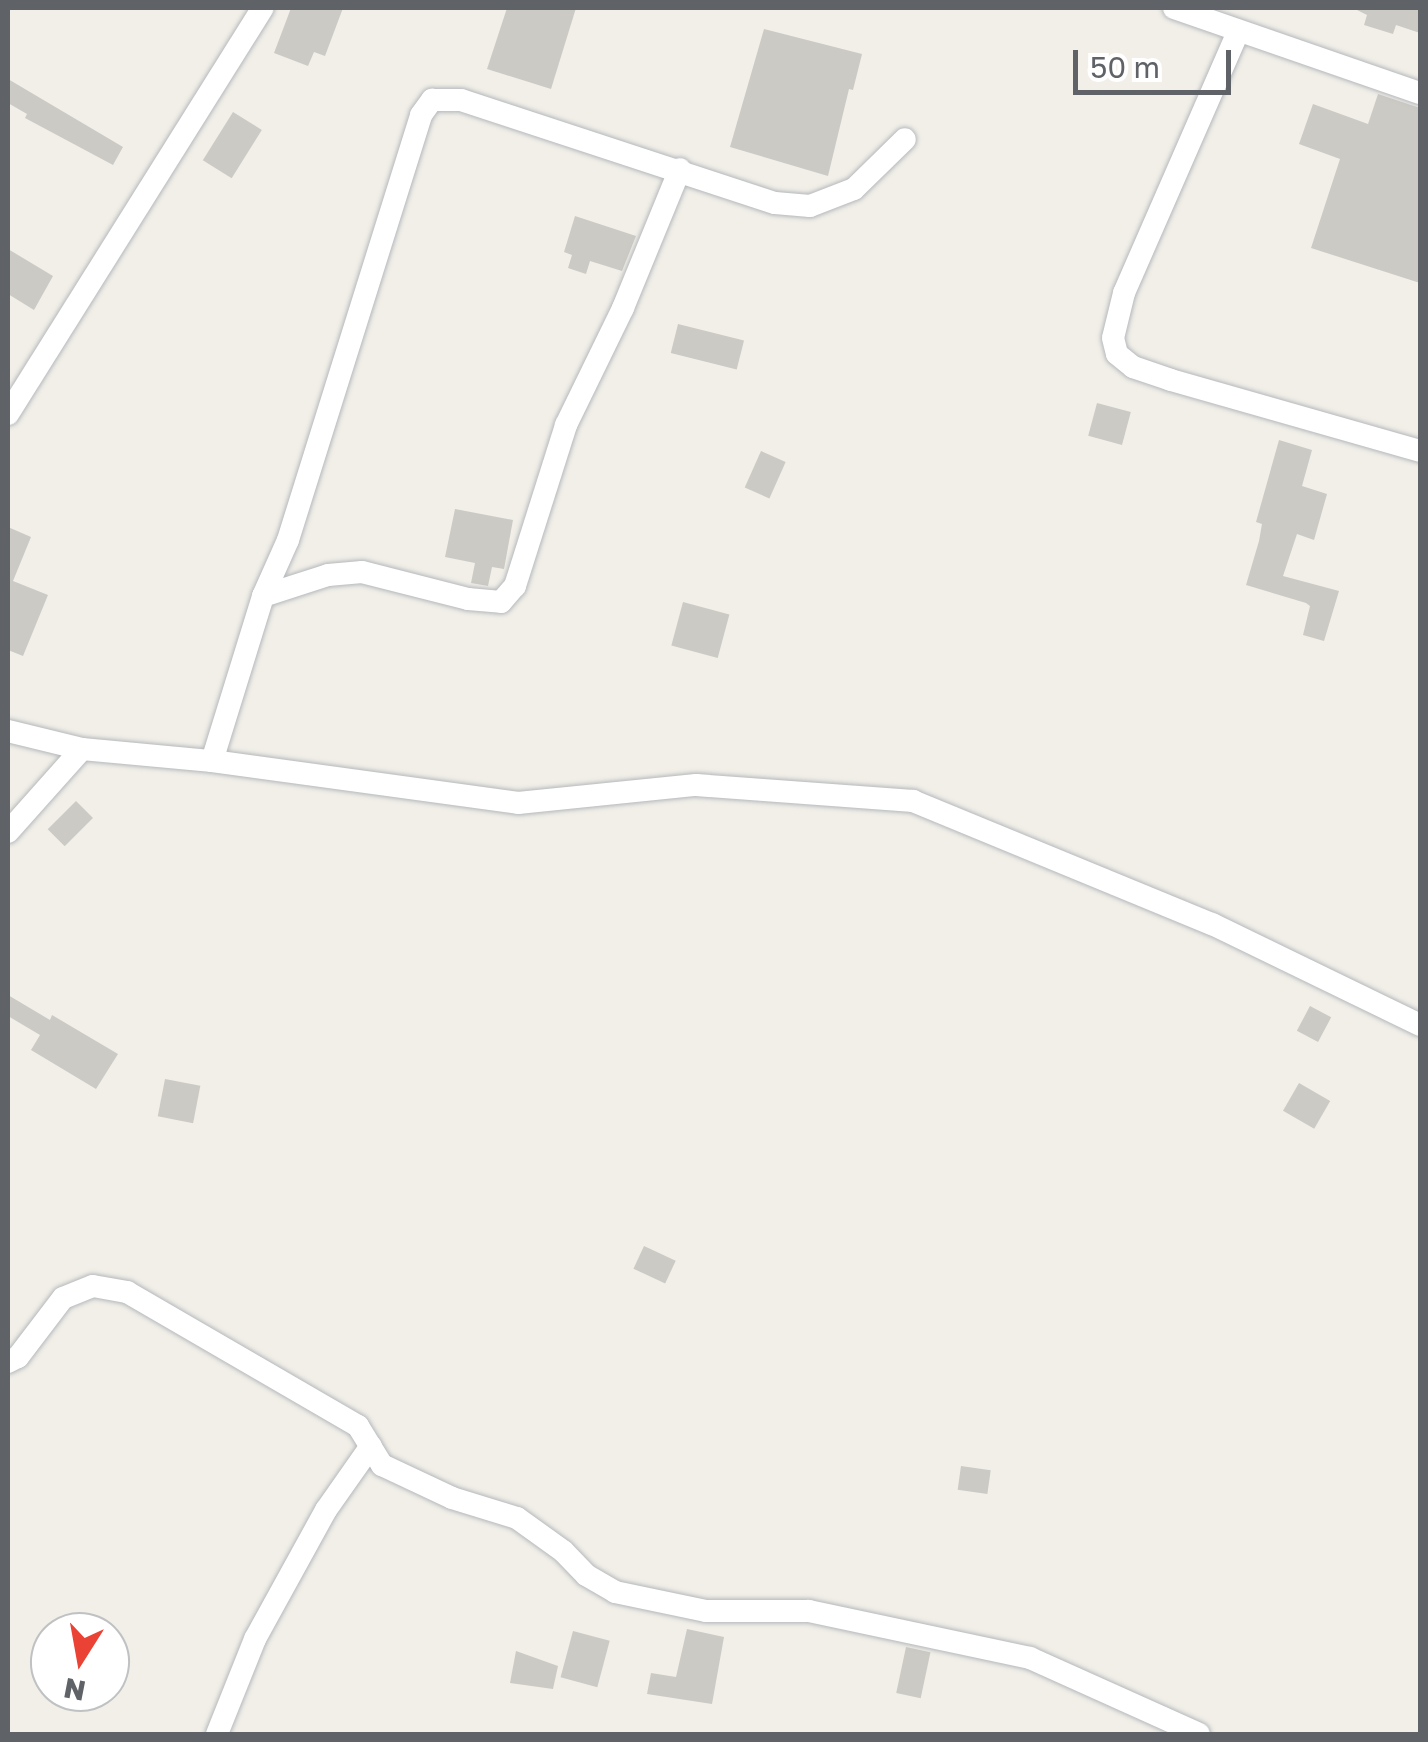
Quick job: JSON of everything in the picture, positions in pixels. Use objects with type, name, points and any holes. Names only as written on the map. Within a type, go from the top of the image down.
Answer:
[{"type":"street","points":[[8,413],[263,8]]},
{"type":"street","points":[[1174,8],[1420,93]]},
{"type":"street","points":[[1238,32],[1124,293],[1113,338],[1117,354],[1133,367],[1171,380],[1420,451]]},
{"type":"street","points":[[212,761],[263,596],[288,540],[421,115],[432,100],[461,100],[775,203],[810,206],[854,189],[905,139]]},
{"type":"street","points":[[263,596],[328,575],[362,572],[468,599],[501,602],[514,586],[566,425],[623,308],[680,169]]},
{"type":"street","points":[[8,730],[82,749],[212,761],[518,803],[696,785],[913,801],[1212,924],[1420,1024]]},
{"type":"street","points":[[8,832],[82,749]]},
{"type":"street","points":[[8,1362],[18,1357],[63,1298],[93,1286],[127,1292],[358,1426],[382,1465],[452,1498],[518,1518],[562,1551],[586,1576],[615,1592],[706,1612],[809,1611],[1030,1658],[1199,1734]]},
{"type":"street","points":[[218,1734],[255,1639],[326,1510],[371,1446]]},
{"type":"building","points":[[291,8],[343,8],[325,56],[314,52],[308,66],[274,53]]},
{"type":"building","points":[[507,8],[576,8],[551,89],[487,69]]},
{"type":"building","points":[[1353,8],[1420,8],[1420,33],[1396,25],[1393,34],[1364,25],[1367,15]]},
{"type":"building","points":[[764,29],[862,54],[853,90],[849,89],[828,176],[730,147]]},
{"type":"building","points":[[8,79],[123,147],[113,165],[25,118],[27,114],[8,103]]},
{"type":"building","points":[[1378,94],[1420,108],[1420,283],[1311,248],[1340,159],[1299,144],[1313,104],[1368,124]]},
{"type":"building","points":[[233,112],[262,130],[232,178],[203,160]]},
{"type":"building","points":[[575,216],[636,236],[622,271],[590,261],[586,274],[568,268],[572,255],[564,252]]},
{"type":"building","points":[[8,249],[53,276],[34,310],[8,294]]},
{"type":"building","points":[[678,324],[744,340],[737,370],[671,353]]},
{"type":"building","points":[[1097,403],[1131,412],[1122,445],[1088,436]]},
{"type":"building","points":[[1279,440],[1312,450],[1302,486],[1327,494],[1314,540],[1297,534],[1283,576],[1339,591],[1324,641],[1303,635],[1310,606],[1306,603],[1246,585],[1262,524],[1256,522]]},
{"type":"building","points":[[761,451],[786,462],[769,499],[745,488]]},
{"type":"building","points":[[455,509],[513,520],[504,569],[492,567],[488,586],[471,583],[475,563],[445,557]]},
{"type":"building","points":[[8,527],[31,537],[13,581],[48,595],[23,656],[8,650]]},
{"type":"building","points":[[683,602],[729,614],[718,658],[671,645]]},
{"type":"building","points":[[76,801],[93,818],[65,846],[48,829]]},
{"type":"building","points":[[8,995],[50,1020],[52,1015],[118,1054],[96,1089],[31,1050],[40,1035],[8,1016]]},
{"type":"building","points":[[1310,1006],[1331,1017],[1318,1042],[1297,1031]]},
{"type":"building","points":[[165,1079],[200,1086],[193,1123],[158,1116]]},
{"type":"building","points":[[1299,1083],[1330,1101],[1314,1129],[1283,1111]]},
{"type":"building","points":[[644,1246],[676,1261],[665,1283],[633,1269]]},
{"type":"building","points":[[961,1466],[991,1470],[987,1494],[958,1490]]},
{"type":"building","points":[[687,1629],[724,1637],[712,1704],[647,1694],[651,1673],[676,1677]]},
{"type":"building","points":[[573,1631],[610,1641],[597,1687],[561,1677]]},
{"type":"building","points":[[906,1647],[930,1652],[921,1698],[896,1693]]},
{"type":"building","points":[[516,1651],[558,1666],[553,1689],[510,1683]]}]
